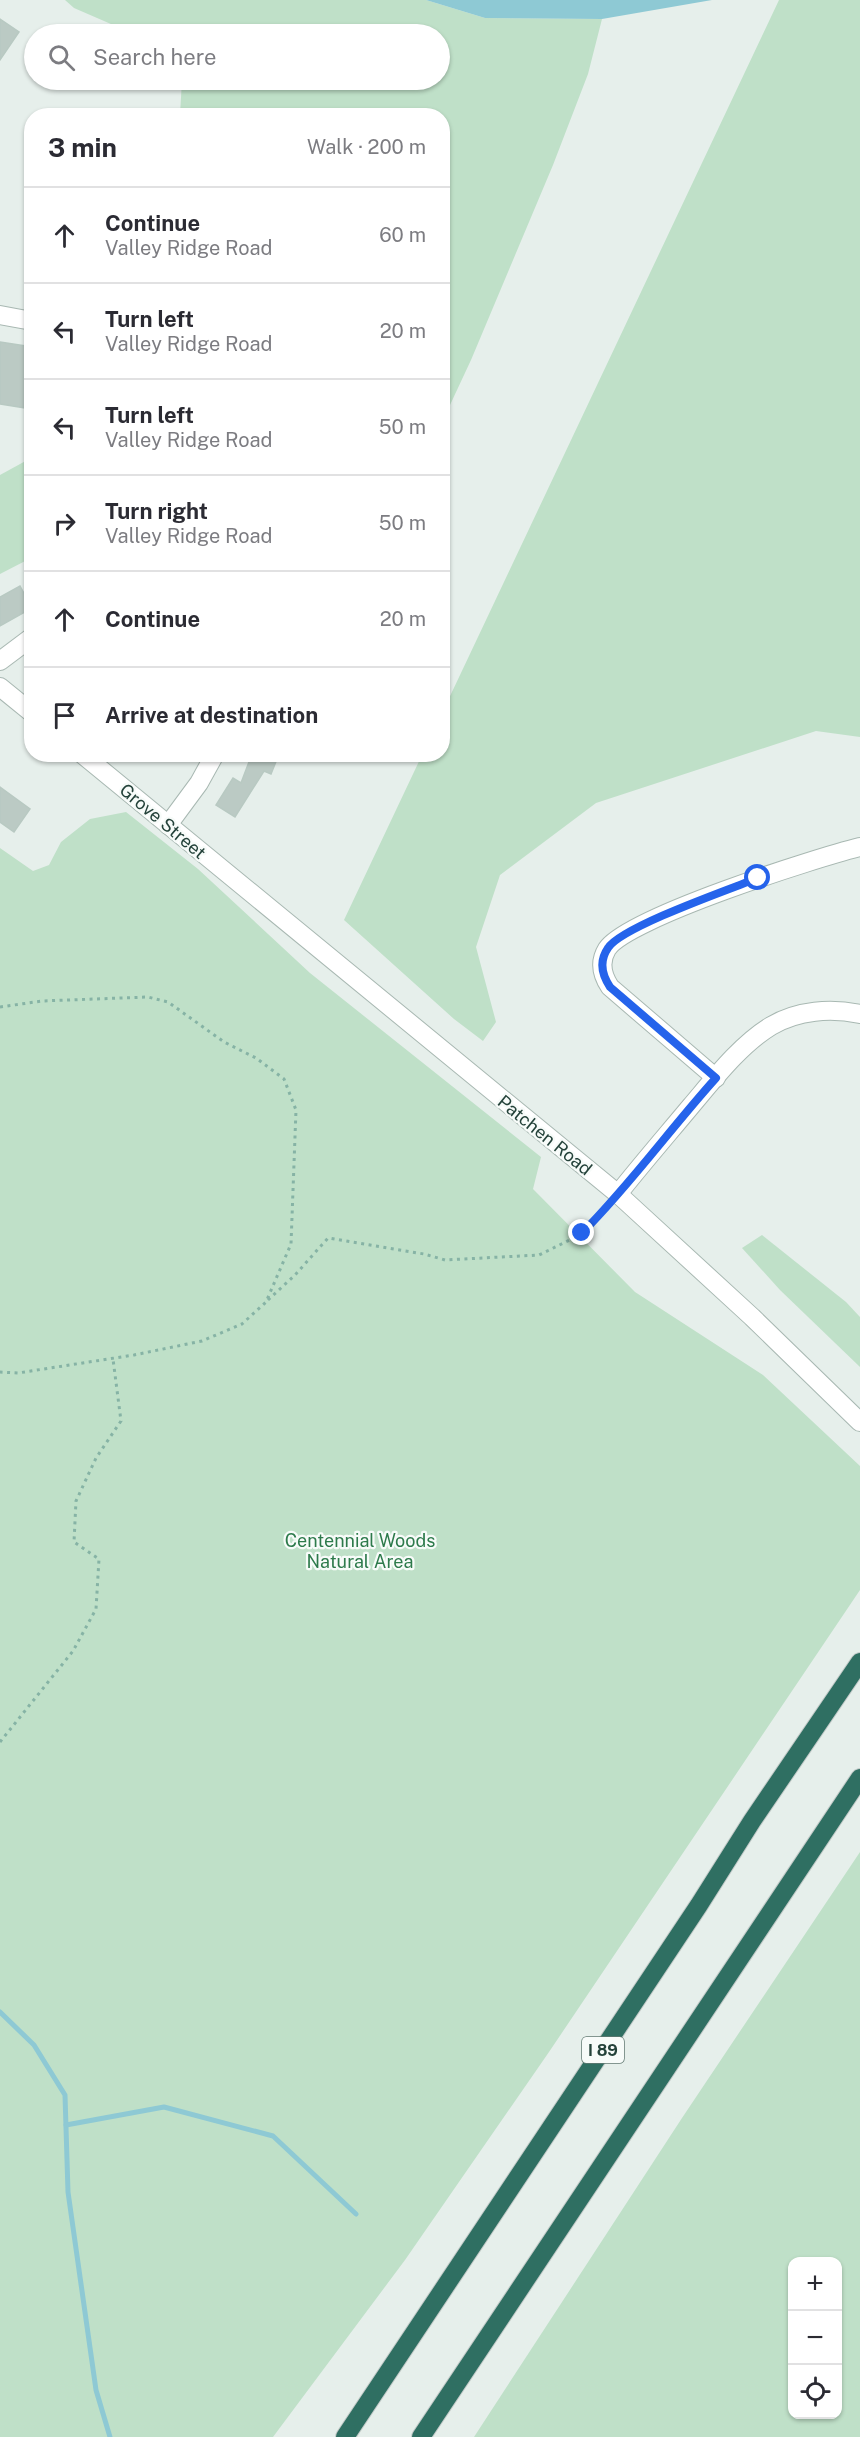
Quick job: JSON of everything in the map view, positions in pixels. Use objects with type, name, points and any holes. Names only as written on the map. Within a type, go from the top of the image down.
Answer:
[{"type":"highway","name":"I 89","points":[[345,2437],[699,1905],[752,1821],[860,1662]]},
{"type":"highway","points":[[421,2437],[860,1779]]},
{"type":"street","points":[[0,315],[24,320]]},
{"type":"street","points":[[0,661],[24,643]]},
{"type":"street","points":[[0,687],[24,706]]},
{"type":"street","name":"Grove Street","points":[[92,762],[215,865]]},
{"type":"street","points":[[168,825],[199,783],[211,762]]},
{"type":"street","points":[[716,1078],[610,987],[602,965],[608,948],[613,942],[634,930],[709,897],[768,875],[860,847]]},
{"type":"street","name":"Patchen Road","points":[[215,865],[618,1194],[752,1317],[860,1422]]},
{"type":"street","points":[[618,1194],[716,1078],[758,1036],[782,1020],[821,1011],[835,1010],[860,1014]]},
{"type":"path","points":[[0,1007],[42,1001],[148,997],[168,1002],[224,1042],[256,1058],[284,1078],[296,1110],[291,1244],[266,1302]]},
{"type":"path","points":[[0,1372],[18,1373],[113,1359],[202,1341],[242,1324],[295,1275],[328,1238],[424,1254],[444,1260],[539,1254],[582,1233],[613,1203],[618,1194]]},
{"type":"path","points":[[0,1742],[73,1651],[96,1610],[99,1559],[74,1542],[76,1500],[96,1458],[121,1422],[113,1359]]},
{"type":"green space","points":[[65,0],[426,0],[485,18],[602,19],[588,74],[553,165],[450,405],[450,108],[180,108],[181,90],[450,90],[450,24],[111,24],[74,8]]},
{"type":"green space","points":[[779,0],[860,0],[860,737],[816,731],[596,803],[500,875],[476,947],[496,1022],[483,1041],[454,1019],[344,920],[419,762],[450,762],[450,696]]},
{"type":"green space","points":[[24,462],[24,562],[0,574],[0,475]]},
{"type":"green space","name":"Centennial Woods Natural Area","points":[[126,812],[198,869],[310,973],[541,1157],[533,1189],[635,1292],[763,1375],[860,1466],[860,1590],[549,2052],[405,2260],[273,2437],[0,2437],[0,848],[33,871],[49,865],[61,842],[90,819]]},
{"type":"green space","points":[[762,1235],[846,1302],[860,1317],[860,1367],[780,1290],[742,1248]]},
{"type":"green space","points":[[860,1852],[860,2437],[474,2437],[682,2118]]},
{"type":"water","points":[[426,0],[712,0],[602,19],[485,18]]},
{"type":"building","points":[[0,19],[19,32],[0,60]]},
{"type":"building","points":[[0,342],[24,346],[24,408],[0,404]]},
{"type":"building","points":[[20,586],[24,593],[24,612],[0,626],[0,597]]},
{"type":"building","points":[[249,762],[276,762],[271,774],[264,771],[235,817],[216,805],[233,778],[241,783]]},
{"type":"building","points":[[0,787],[30,809],[14,832],[0,822]]},
{"type":"waterway","points":[[0,2012],[34,2045],[65,2095],[68,2192],[96,2390],[110,2437]]},
{"type":"waterway","points":[[66,2125],[164,2107],[273,2136],[356,2214]]},
{"type":"route","points":[[582,1233],[613,1203],[630,1179],[716,1078],[610,987],[603,973],[604,955],[613,942],[624,935],[669,913],[758,878]]}]
